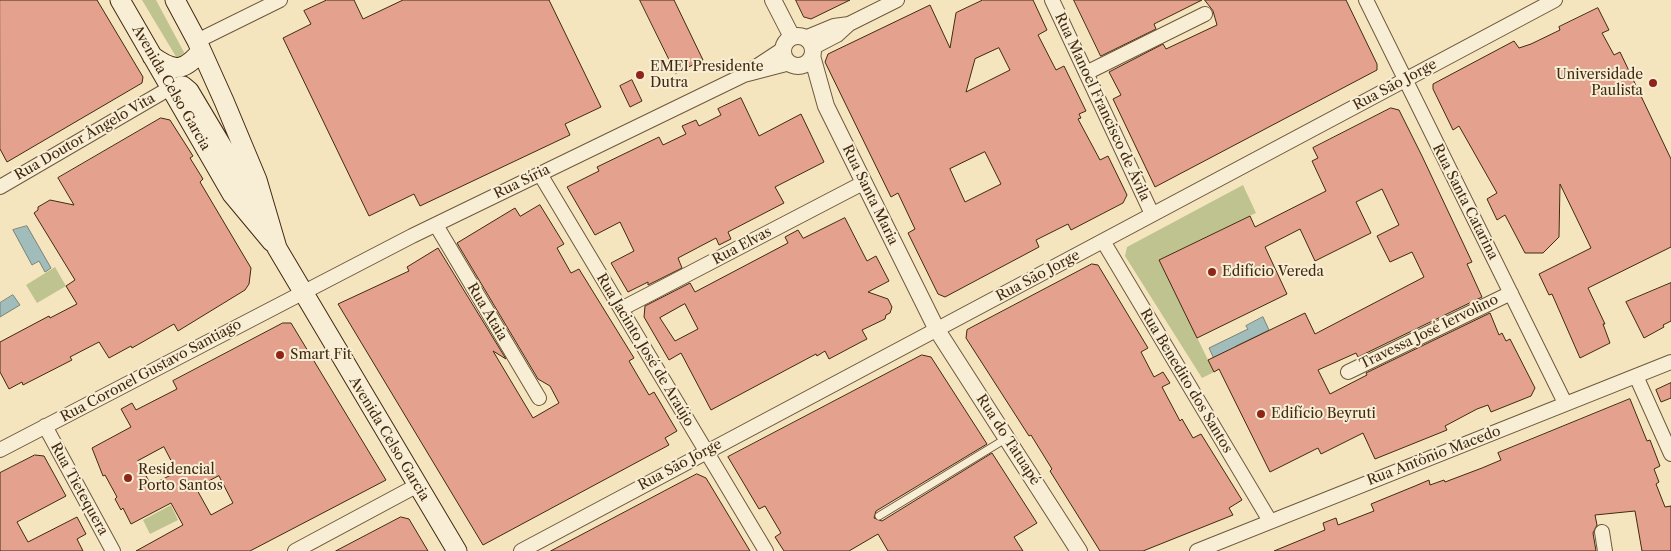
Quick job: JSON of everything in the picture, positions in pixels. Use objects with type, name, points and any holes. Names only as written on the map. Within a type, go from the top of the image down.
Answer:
[{"type":"main road","name":"Avenida Celso Garcia","points":[[120,0],[232,194],[277,248],[301,292],[457,551]]},
{"type":"main road","name":"Avenida Celso Garcia","points":[[175,0],[199,46],[257,180],[277,248]]},
{"type":"main road","points":[[152,56],[167,67],[180,68],[190,64],[199,46]]},
{"type":"main road","points":[[170,88],[183,86],[189,91],[250,194],[269,221]]},
{"type":"street","points":[[199,46],[280,0]]},
{"type":"street","name":"Rua Santa Maria","points":[[774,0],[937,330]]},
{"type":"street","name":"Rua Síria","points":[[301,292],[744,75],[753,67],[799,49],[834,26],[849,24],[897,0]]},
{"type":"street","name":"Rua Manoel Francisco de Ávila","points":[[1052,0],[1152,214]]},
{"type":"street","name":"Rua Santa Catarina","points":[[1366,0],[1565,403]]},
{"type":"street","name":"Rua São Jorge","points":[[521,551],[1555,0]]},
{"type":"street","points":[[1086,73],[1205,14]]},
{"type":"street","name":"Rua Doutor Ângelo Vita","points":[[0,187],[170,88]]},
{"type":"street","name":"Rua Jacinto José de Araújo","points":[[540,174],[766,551]]},
{"type":"street","name":"Rua Elvas","points":[[621,309],[863,183]]},
{"type":"street","name":"Rua Ataia","points":[[436,225],[539,398]]},
{"type":"street","name":"Rua Benedito dos Santos","points":[[1103,241],[1270,521]]},
{"type":"street","name":"Rua Coronel Gustavo Santiago","points":[[0,450],[301,292]]},
{"type":"street","name":"Travessa José Iervolino","points":[[1348,372],[1511,293]]},
{"type":"street","name":"Rua do Tatuapé","points":[[937,330],[1079,551]]},
{"type":"street","name":"Rua Antônio Macedo","points":[[1197,551],[1671,362]]},
{"type":"street","points":[[1636,376],[1671,454]]},
{"type":"street","name":"Rua Tietequera","points":[[45,426],[113,551]]},
{"type":"street","points":[[295,551],[418,485]]},
{"type":"street","points":[[1602,532],[1605,551]]},
{"type":"lane","points":[[879,516],[1007,438]]},
{"type":"green space","points":[[142,0],[156,0],[186,56],[178,60]]},
{"type":"green space","points":[[1243,185],[1256,213],[1159,260],[1211,366],[1262,348],[1202,378],[1125,256],[1127,247]]},
{"type":"green space","points":[[55,267],[66,286],[37,303],[26,285]]},
{"type":"green space","points":[[171,505],[178,520],[150,534],[143,520]]},
{"type":"water","points":[[27,226],[51,268],[45,272],[39,261],[32,265],[13,230]]},
{"type":"water","points":[[13,295],[20,305],[0,317],[0,303]]},
{"type":"water","points":[[1263,317],[1269,330],[1236,346],[1237,350],[1215,361],[1209,348],[1248,329],[1246,326]]},
{"type":"building","points":[[0,0],[97,0],[143,77],[142,83],[7,162],[0,149]]},
{"type":"building","points":[[327,0],[354,0],[363,19],[403,0],[549,0],[601,107],[565,124],[570,135],[420,206],[414,194],[369,216],[283,38],[311,24],[304,11]]},
{"type":"building","points":[[640,0],[674,0],[703,60],[676,73]]},
{"type":"building","points":[[796,0],[850,0],[811,19],[804,17]]},
{"type":"building","points":[[983,0],[1033,0],[1047,30],[1038,35],[1056,70],[1064,66],[1086,111],[1079,114],[1081,118],[1078,119],[1100,160],[1108,156],[1127,195],[1123,203],[1071,230],[1068,224],[1036,240],[1039,247],[945,297],[938,294],[908,233],[915,229],[898,193],[891,197],[825,62],[828,54],[930,5],[950,48],[956,13]],"holes":[[[999,48],[1010,70],[966,92],[975,59]],[[985,152],[1001,184],[965,202],[950,169]]]},
{"type":"building","points":[[1074,0],[1202,0],[1154,24],[1156,29],[1101,56]]},
{"type":"building","points":[[1205,0],[1346,0],[1377,64],[1377,70],[1155,187],[1113,99],[1121,95],[1109,72],[1163,44],[1166,49],[1217,25],[1213,11]]},
{"type":"building","points":[[1598,8],[1609,30],[1602,33],[1614,55],[1620,52],[1671,159],[1671,247],[1588,288],[1605,324],[1603,324],[1610,343],[1580,358],[1552,294],[1549,295],[1539,274],[1591,248],[1560,184],[1559,237],[1543,253],[1525,253],[1505,215],[1497,220],[1487,199],[1497,193],[1459,126],[1453,130],[1433,89],[1433,84],[1514,41],[1519,48],[1531,44],[1560,30],[1559,27]]},
{"type":"building","points":[[632,80],[642,101],[630,107],[620,86]]},
{"type":"building","points":[[741,98],[759,136],[801,114],[824,162],[775,187],[784,203],[728,232],[731,239],[719,245],[716,238],[678,258],[682,268],[648,285],[648,282],[628,292],[611,263],[634,251],[620,222],[595,235],[567,187],[599,171],[597,167],[659,137],[663,145],[686,134],[682,126],[696,120],[699,126],[721,115],[718,109]]},
{"type":"building","points":[[1391,108],[1399,110],[1422,156],[1472,262],[1467,264],[1482,297],[1358,357],[1356,353],[1318,370],[1330,394],[1367,375],[1366,373],[1490,313],[1499,335],[1502,333],[1506,341],[1510,339],[1535,388],[1531,396],[1491,412],[1488,405],[1477,409],[1445,426],[1447,430],[1375,459],[1363,433],[1321,454],[1318,448],[1270,472],[1219,369],[1214,372],[1208,360],[1305,313],[1315,334],[1424,277],[1412,252],[1390,262],[1377,236],[1399,225],[1382,189],[1356,202],[1371,233],[1315,261],[1300,229],[1265,247],[1287,294],[1197,338],[1159,260],[1250,216],[1255,227],[1326,191],[1312,161],[1318,158],[1313,148]]},
{"type":"building","points":[[161,118],[170,120],[193,156],[190,158],[203,179],[200,182],[251,268],[249,284],[245,290],[178,331],[174,324],[132,348],[131,346],[109,358],[99,342],[70,357],[72,360],[23,385],[22,382],[9,389],[0,372],[0,342],[49,316],[50,318],[77,304],[66,286],[75,280],[34,213],[38,210],[38,207],[50,200],[74,205],[58,178]]},
{"type":"building","points":[[540,205],[564,244],[557,248],[571,273],[579,269],[634,358],[629,361],[649,395],[654,392],[677,431],[665,438],[669,445],[483,545],[338,304],[409,271],[407,267],[438,248],[506,359],[493,351],[533,418],[559,403],[550,386],[538,379],[457,243],[515,208],[520,216]]},
{"type":"building","points":[[845,218],[867,261],[876,256],[889,281],[868,292],[888,299],[892,307],[890,313],[886,315],[885,319],[862,330],[867,339],[829,359],[825,351],[817,356],[816,354],[711,410],[681,353],[669,360],[644,317],[645,306],[690,283],[695,292],[788,243],[785,237],[798,230],[803,238]],"holes":[[[685,304],[698,329],[675,341],[660,318]]]},
{"type":"building","points":[[1092,264],[1098,265],[1148,348],[1141,352],[1154,377],[1163,372],[1170,383],[1162,387],[1180,421],[1182,419],[1193,438],[1201,434],[1242,500],[1229,508],[1233,515],[1143,551],[1100,551],[1050,471],[1052,469],[1031,435],[1029,436],[966,338],[967,330]]},
{"type":"building","points":[[1671,283],[1671,321],[1644,338],[1626,302]]},
{"type":"building","points":[[283,323],[291,323],[386,480],[250,551],[136,551],[183,525],[171,503],[131,524],[123,508],[121,510],[115,499],[117,497],[105,475],[103,476],[92,448],[131,427],[121,409],[132,403],[136,410],[177,389],[173,381]],"holes":[[[164,447],[177,472],[151,485],[138,461]],[[219,476],[233,503],[211,515],[196,488]]]},
{"type":"building","points":[[922,355],[931,357],[987,444],[876,511],[874,518],[882,521],[992,453],[1037,523],[1014,537],[1023,551],[888,551],[878,534],[849,551],[784,551],[775,537],[781,533],[765,506],[759,509],[728,457]]},
{"type":"building","points":[[1671,383],[1671,398],[1661,402],[1656,390]]},
{"type":"building","points":[[1630,399],[1647,441],[1650,440],[1660,466],[1654,469],[1659,482],[1656,484],[1665,507],[1671,506],[1671,551],[1642,551],[1635,511],[1595,515],[1597,525],[1593,533],[1596,551],[1274,551],[1325,530],[1323,523],[1336,518],[1338,525],[1374,511],[1371,504],[1429,480],[1430,485],[1444,480],[1445,482],[1482,468],[1501,460],[1498,453]]},
{"type":"building","points":[[35,455],[44,456],[66,496],[17,522],[28,542],[77,517],[86,534],[77,539],[83,551],[0,551],[0,473]]},
{"type":"building","points":[[697,474],[706,478],[750,551],[551,551]]},
{"type":"building","points":[[401,517],[409,519],[428,551],[336,551]]},
{"type":"place","name":"EMEI Presidente Dutra","points":[[640,75]]},
{"type":"place","name":"Universidade Paulista","points":[[1653,83]]},
{"type":"place","name":"Edifício Vereda","points":[[1212,272]]},
{"type":"place","name":"Smart Fit","points":[[280,355]]},
{"type":"place","name":"Edifício Beyruti","points":[[1261,414]]},
{"type":"place","name":"Residencial Porto Santos","points":[[128,478]]}]
